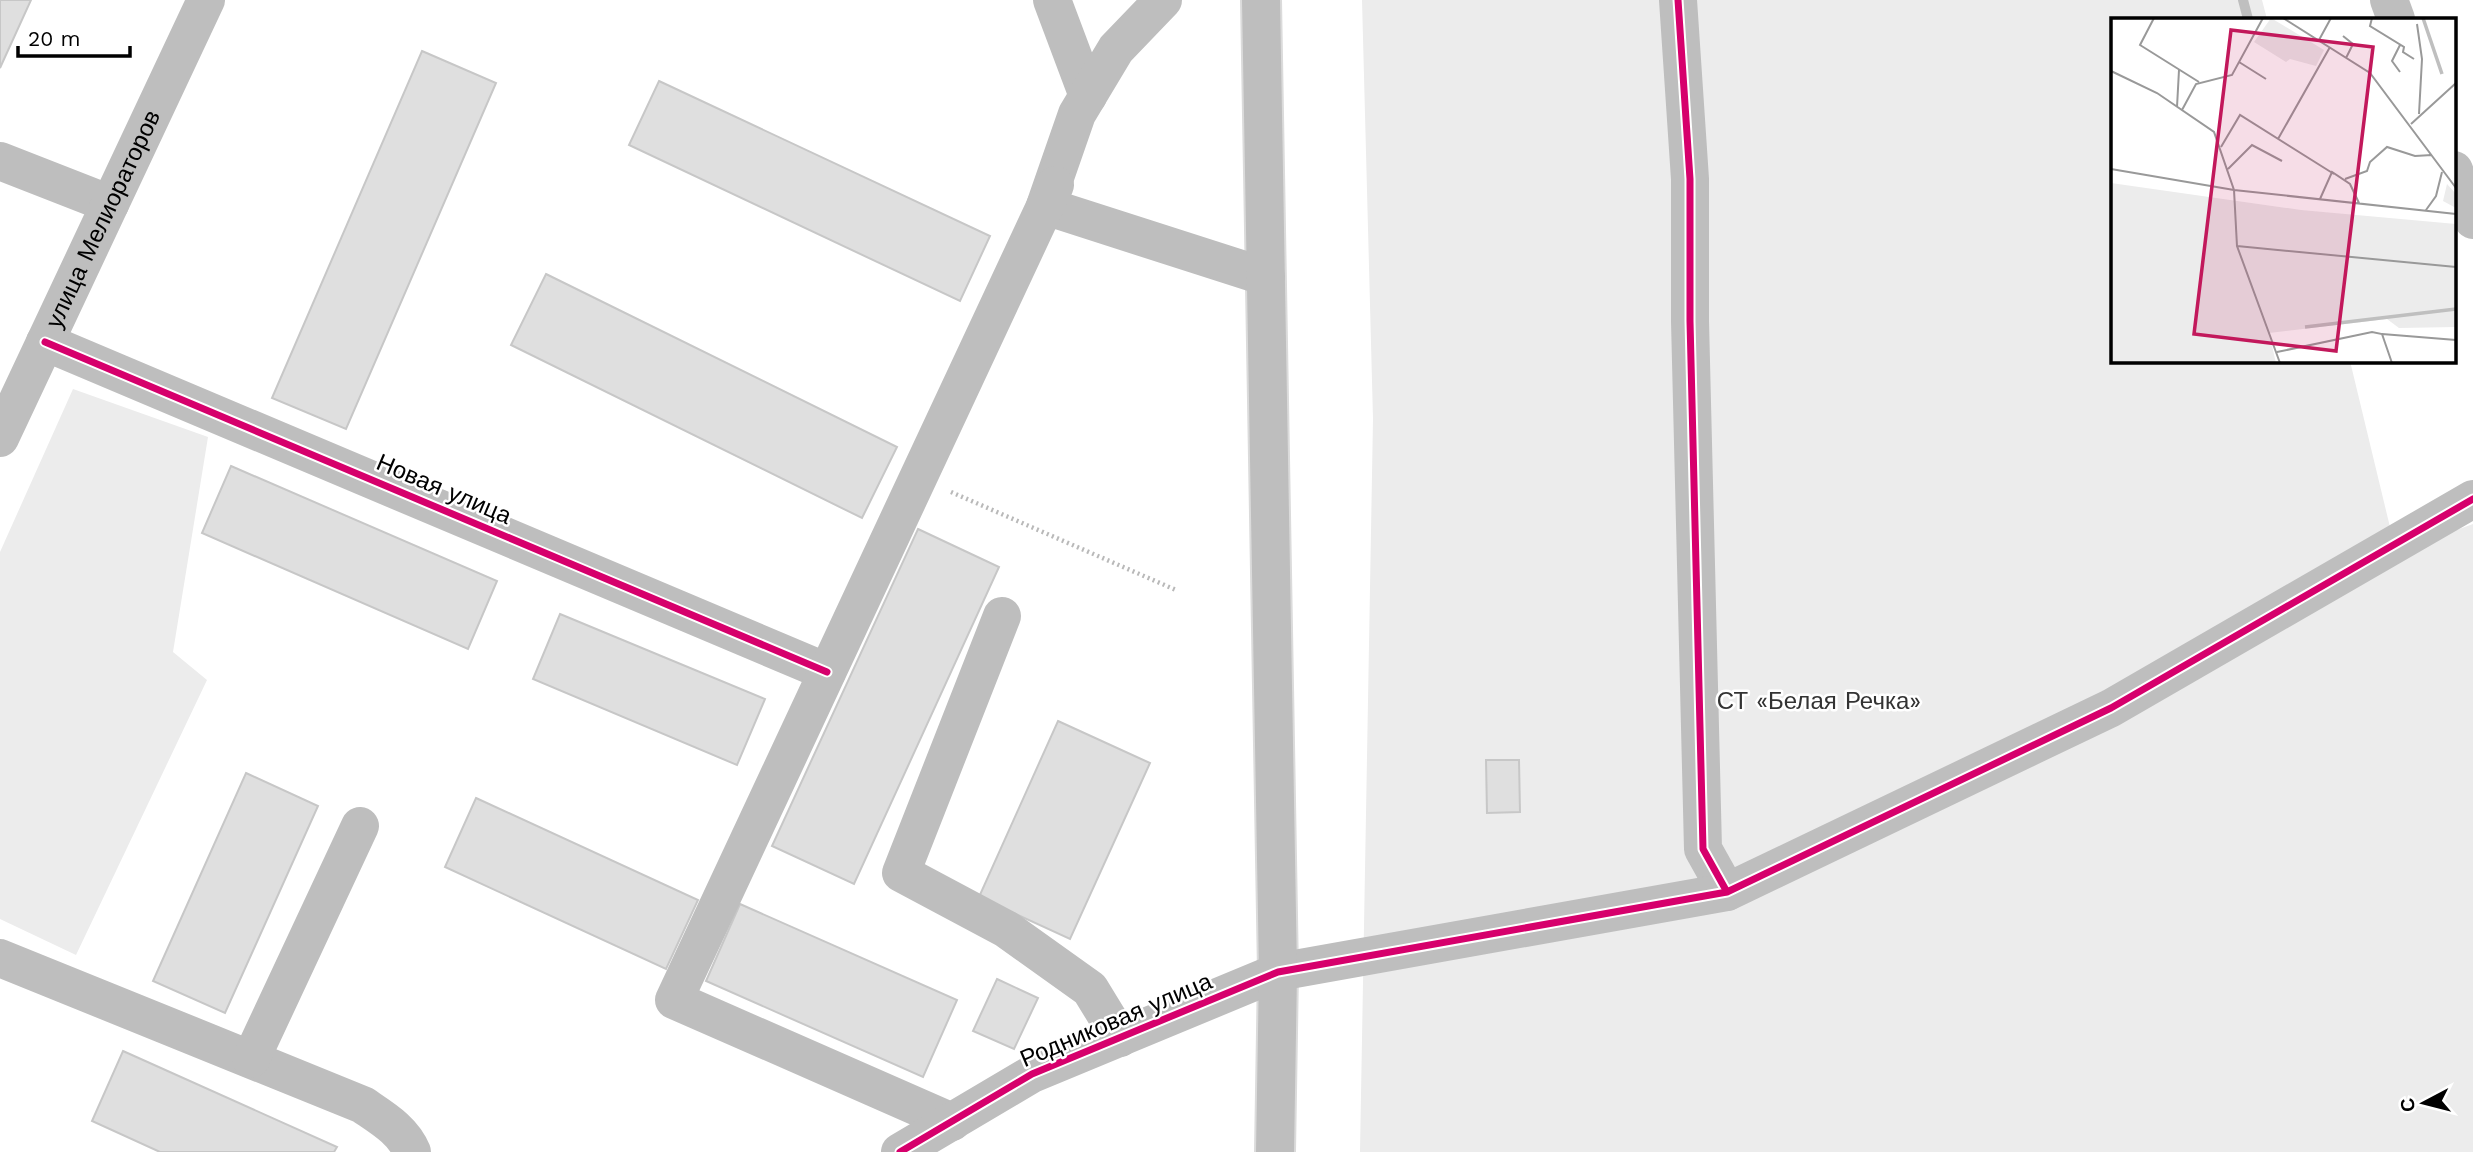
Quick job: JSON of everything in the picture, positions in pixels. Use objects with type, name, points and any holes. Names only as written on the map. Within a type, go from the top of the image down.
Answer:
[{"type":"street","name":"улица Мелиораторов","points":[[0,438],[206,0]]},
{"type":"street","points":[[1052,0],[1087,96]]},
{"type":"street","points":[[952,1122],[674,1000],[1050,195],[1077,114],[1116,49],[1163,0]]},
{"type":"street","points":[[1261,0],[1278,972],[1276,1152]]},
{"type":"street","points":[[1678,0],[1690,179],[1690,321],[1703,849],[1727,892]]},
{"type":"street","points":[[2389,0],[2396,18]]},
{"type":"street","points":[[0,161],[110,204]]},
{"type":"street","points":[[2456,175],[2473,220]]},
{"type":"street","points":[[1050,195],[1266,277]]},
{"type":"street","name":"Новая улица","points":[[45,342],[827,672]]},
{"type":"street","name":"Родниковая улица","points":[[900,1152],[1032,1074],[1278,972],[1727,892],[2111,708],[2473,499]]},
{"type":"street","points":[[1002,616],[901,873],[1006,929],[1090,989],[1119,1038]]},
{"type":"street","points":[[251,1059],[360,826]]},
{"type":"street","points":[[0,958],[363,1105],[398,1130],[409,1143],[412,1152]]},
{"type":"path","points":[[918,478],[1176,590]]},
{"type":"green space","name":"СТ «Белая Речка»","points":[[1362,0],[2262,0],[2267,18],[2111,18],[2111,362],[2350,362],[2396,552],[2473,524],[2473,1152],[1360,1152],[1373,419]]},
{"type":"green space","points":[[73,389],[208,437],[173,652],[207,680],[76,955],[0,919],[0,552]]},
{"type":"building","points":[[0,0],[31,0],[0,68]]},
{"type":"building","points":[[422,51],[496,83],[346,429],[272,398]]},
{"type":"building","points":[[659,81],[990,236],[960,301],[629,145]]},
{"type":"building","points":[[546,274],[897,447],[862,518],[511,345]]},
{"type":"building","points":[[231,466],[497,581],[468,649],[202,533]]},
{"type":"building","points":[[918,529],[999,567],[854,884],[772,846]]},
{"type":"building","points":[[560,614],[765,699],[737,765],[533,679]]},
{"type":"building","points":[[1058,721],[1150,763],[1070,939],[979,897]]},
{"type":"building","points":[[1486,760],[1519,760],[1520,812],[1487,813]]},
{"type":"building","points":[[246,773],[318,806],[225,1013],[153,981]]},
{"type":"building","points":[[476,798],[698,900],[666,969],[445,867]]},
{"type":"building","points":[[740,904],[957,1000],[923,1077],[706,981]]},
{"type":"building","points":[[997,979],[1038,998],[1014,1049],[973,1031]]},
{"type":"building","points":[[123,1051],[337,1147],[334,1152],[160,1152],[92,1121]]},
{"type":"waterway","points":[[2243,0],[2248,18]]},
{"type":"cycle path","points":[[1678,0],[1690,179],[1690,321],[1703,849],[1727,892]]},
{"type":"cycle path","points":[[45,342],[827,672]]},
{"type":"cycle path","points":[[900,1152],[1032,1074],[1278,972],[1727,892],[2111,708],[2473,499]]}]
